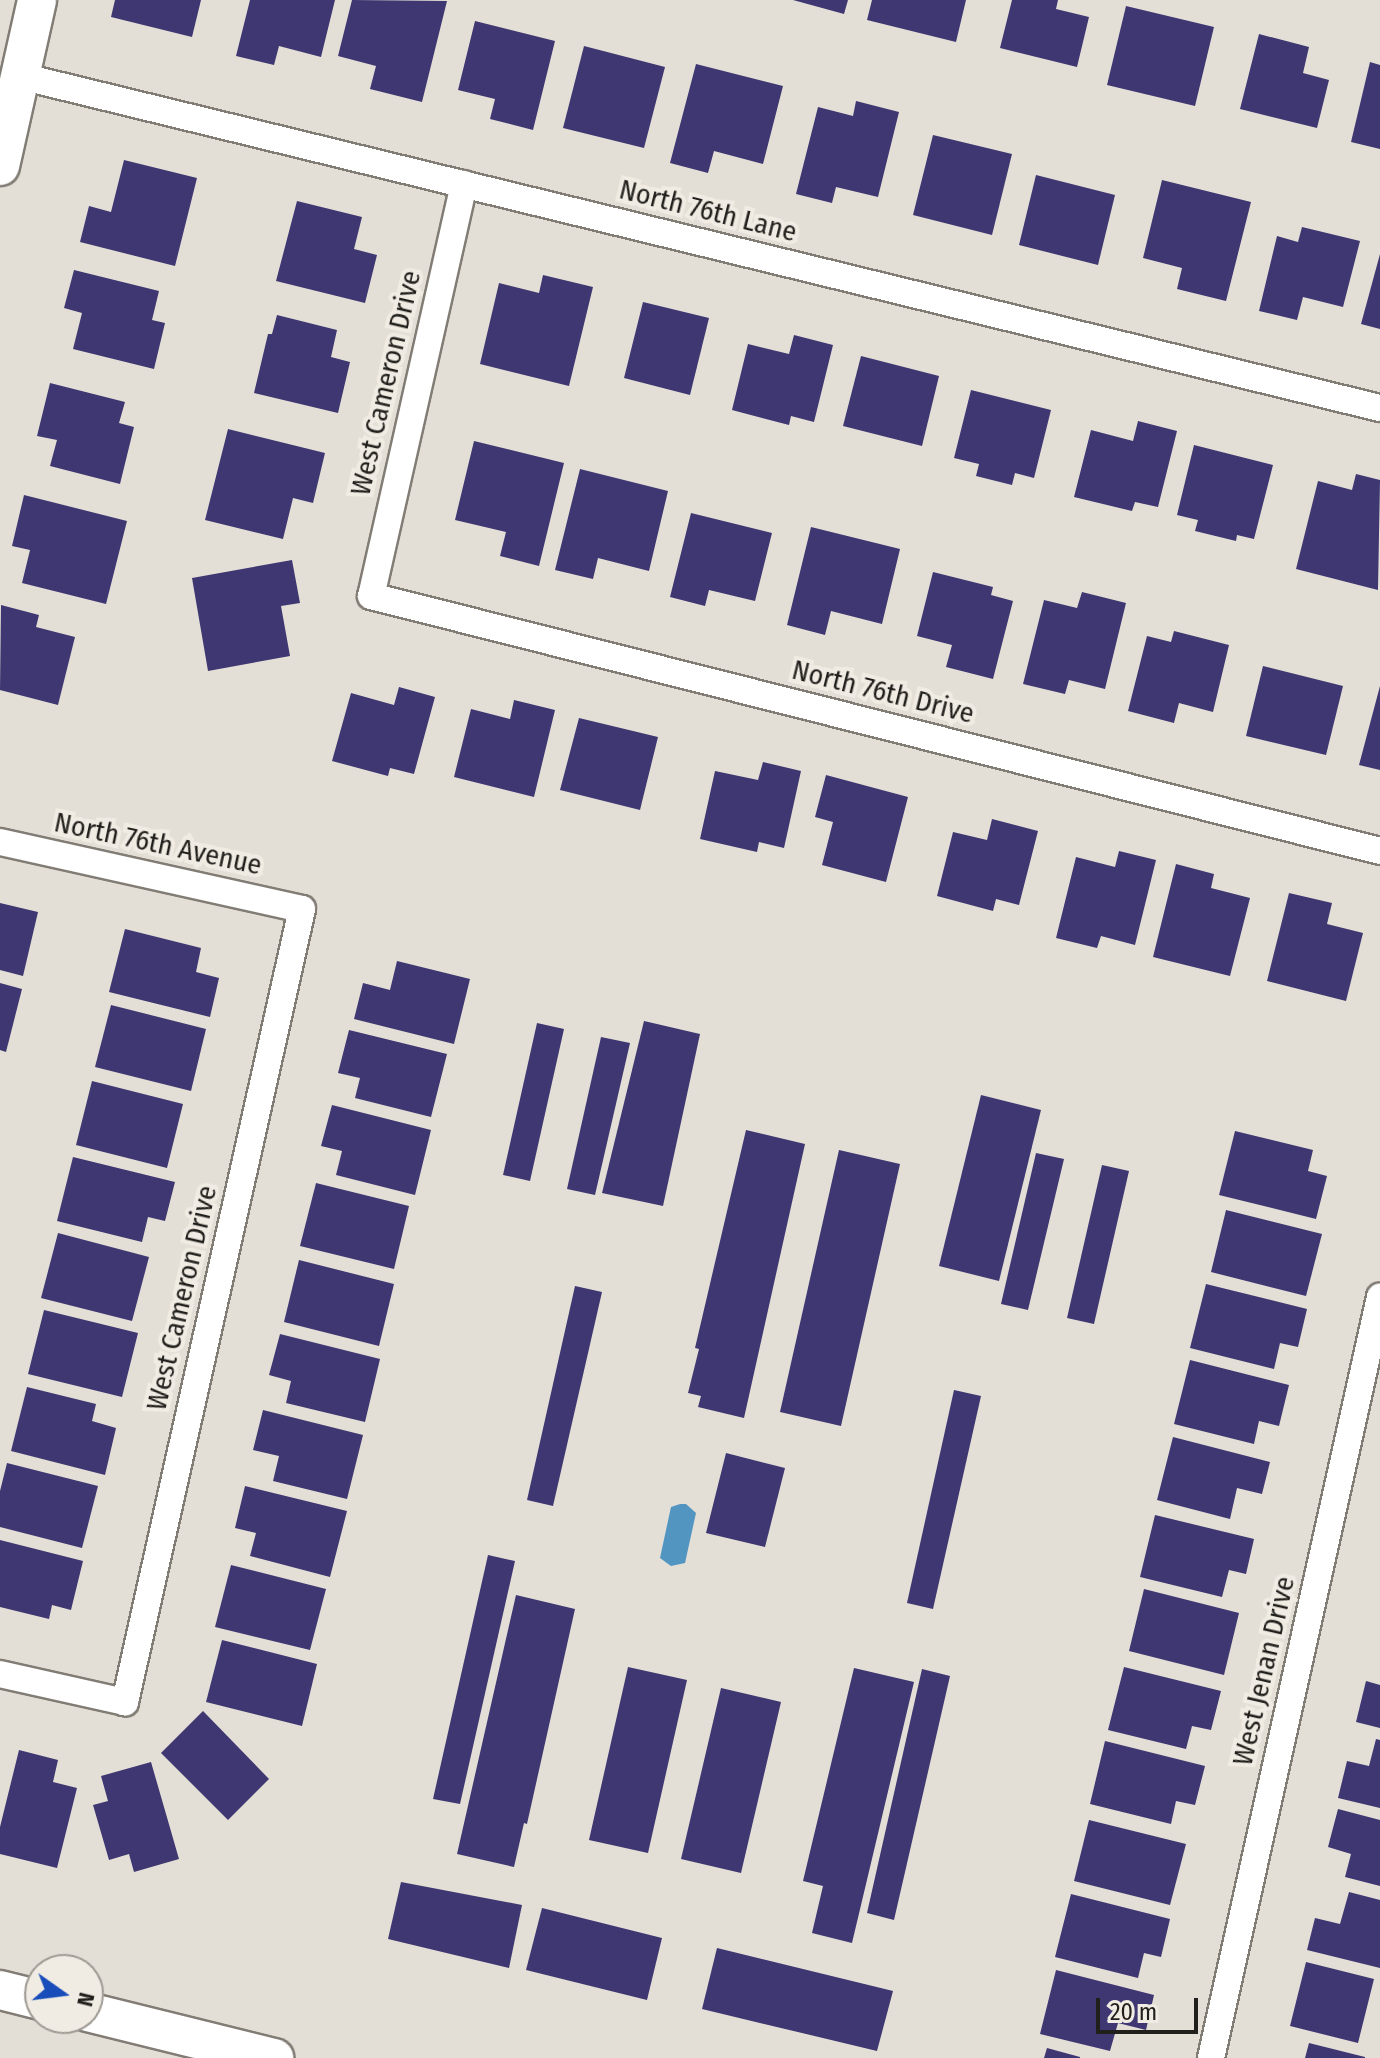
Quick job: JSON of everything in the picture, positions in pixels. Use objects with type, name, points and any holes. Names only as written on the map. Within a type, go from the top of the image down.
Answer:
[{"type":"main road","points":[[0,166],[37,0]]},
{"type":"main road","points":[[0,1990],[24,1996]]},
{"type":"main road","points":[[104,2016],[274,2058]]},
{"type":"street","name":"North 76th Lane","points":[[20,76],[1380,408]]},
{"type":"street","name":"West Cameron Drive","points":[[371,596],[464,184]]},
{"type":"street","name":"North 76th Drive","points":[[371,596],[1380,851]]},
{"type":"street","name":"North 76th Avenue","points":[[0,842],[302,909]]},
{"type":"street","name":"West Cameron Drive","points":[[0,1674],[125,1702],[302,909]]},
{"type":"street","name":"West Jenan Drive","points":[[1211,2058],[1380,1297]]},
{"type":"water","points":[[686,1504],[696,1513],[685,1563],[671,1566],[660,1558],[671,1507]]},
{"type":"building","points":[[115,0],[201,0],[192,37],[111,17]]},
{"type":"building","points":[[250,0],[335,0],[321,57],[279,46],[274,65],[236,56]]},
{"type":"building","points":[[352,0],[447,1],[422,102],[370,89],[376,66],[338,56]]},
{"type":"building","points":[[793,0],[848,0],[844,14]]},
{"type":"building","points":[[872,0],[966,0],[956,42],[867,20]]},
{"type":"building","points":[[1012,0],[1058,0],[1056,9],[1089,17],[1077,67],[1000,48]]},
{"type":"building","points":[[1126,6],[1214,27],[1195,106],[1107,85]]},
{"type":"building","points":[[475,21],[555,41],[533,130],[490,119],[495,99],[458,90]]},
{"type":"building","points":[[1259,34],[1309,47],[1303,73],[1329,80],[1317,128],[1240,109]]},
{"type":"building","points":[[584,46],[665,67],[644,148],[563,128]]},
{"type":"building","points":[[1370,62],[1380,65],[1380,149],[1351,142]]},
{"type":"building","points":[[696,64],[783,86],[763,164],[714,151],[708,173],[670,163]]},
{"type":"building","points":[[856,101],[899,112],[878,197],[836,187],[832,203],[796,194],[818,107],[853,116]]},
{"type":"building","points":[[933,135],[1012,154],[992,235],[913,215]]},
{"type":"building","points":[[124,160],[197,178],[175,266],[80,242],[89,206],[111,212]]},
{"type":"building","points":[[1036,175],[1115,195],[1098,265],[1019,245]]},
{"type":"building","points":[[1162,180],[1251,202],[1226,301],[1177,289],[1182,268],[1143,258]]},
{"type":"building","points":[[297,201],[362,217],[354,249],[377,255],[365,303],[276,281]]},
{"type":"building","points":[[1302,227],[1360,241],[1343,307],[1303,297],[1297,320],[1259,311],[1277,236],[1298,242]]},
{"type":"building","points":[[1380,254],[1380,329],[1361,324]]},
{"type":"building","points":[[74,270],[159,291],[152,320],[165,323],[154,369],[73,349],[82,313],[64,308]]},
{"type":"building","points":[[543,275],[593,287],[569,386],[480,364],[499,283],[539,293]]},
{"type":"building","points":[[643,302],[709,318],[690,395],[624,378]]},
{"type":"building","points":[[277,315],[337,330],[331,357],[350,362],[338,413],[254,393],[268,334],[272,334]]},
{"type":"building","points":[[794,335],[833,345],[814,422],[791,416],[789,425],[732,410],[748,344],[789,354]]},
{"type":"building","points":[[861,356],[939,376],[922,446],[843,426]]},
{"type":"building","points":[[50,383],[125,402],[119,423],[134,427],[120,484],[50,466],[57,440],[37,436]]},
{"type":"building","points":[[971,390],[1051,410],[1034,478],[1015,473],[1012,485],[976,476],[979,464],[954,458]]},
{"type":"building","points":[[1138,421],[1177,431],[1158,507],[1135,502],[1132,511],[1074,497],[1091,430],[1133,441]]},
{"type":"building","points":[[228,429],[325,453],[313,503],[293,498],[283,539],[205,520]]},
{"type":"building","points":[[474,441],[564,463],[539,566],[500,556],[506,532],[455,520]]},
{"type":"building","points":[[1194,445],[1273,465],[1254,539],[1237,535],[1236,541],[1195,531],[1198,520],[1177,515]]},
{"type":"building","points":[[580,469],[668,491],[649,571],[598,558],[593,579],[555,570]]},
{"type":"building","points":[[1356,474],[1380,480],[1378,590],[1296,569],[1318,481],[1352,490]]},
{"type":"building","points":[[24,495],[127,521],[106,604],[22,583],[30,550],[12,546]]},
{"type":"building","points":[[691,513],[772,533],[755,601],[709,590],[705,606],[670,597]]},
{"type":"building","points":[[811,527],[900,549],[882,624],[831,611],[825,635],[787,625]]},
{"type":"building","points":[[292,560],[300,603],[281,606],[290,656],[208,671],[192,578]]},
{"type":"building","points":[[933,572],[993,587],[991,595],[1013,601],[993,679],[946,667],[952,645],[917,636]]},
{"type":"building","points":[[1082,592],[1126,603],[1105,689],[1069,680],[1065,694],[1023,684],[1044,600],[1077,608]]},
{"type":"building","points":[[1,605],[39,615],[36,627],[75,637],[58,705],[0,690]]},
{"type":"building","points":[[1174,631],[1229,645],[1213,712],[1179,703],[1174,723],[1128,711],[1147,636],[1171,642]]},
{"type":"building","points":[[1263,666],[1343,686],[1326,755],[1246,736]]},
{"type":"building","points":[[1380,686],[1380,770],[1359,765]]},
{"type":"building","points":[[399,687],[435,697],[414,774],[390,768],[388,776],[332,761],[351,693],[394,705]]},
{"type":"building","points":[[514,700],[555,710],[534,797],[454,777],[471,709],[510,719]]},
{"type":"building","points":[[579,718],[658,737],[640,810],[560,790]]},
{"type":"building","points":[[763,762],[801,771],[784,848],[759,842],[757,852],[700,839],[715,771],[758,780]]},
{"type":"building","points":[[826,775],[908,797],[886,882],[822,865],[833,822],[815,817]]},
{"type":"building","points":[[992,819],[1038,831],[1019,905],[996,899],[993,911],[937,896],[953,832],[987,840]]},
{"type":"building","points":[[1119,851],[1156,860],[1135,945],[1101,936],[1097,948],[1056,938],[1076,857],[1115,867]]},
{"type":"building","points":[[1176,864],[1214,874],[1211,888],[1250,898],[1230,976],[1153,957]]},
{"type":"building","points":[[1289,893],[1332,903],[1327,924],[1363,933],[1346,1001],[1267,981]]},
{"type":"building","points":[[0,903],[38,912],[23,976],[0,970]]},
{"type":"building","points":[[125,929],[201,948],[196,972],[219,978],[210,1017],[109,992]]},
{"type":"building","points":[[397,961],[470,979],[454,1044],[354,1019],[363,983],[390,990]]},
{"type":"building","points":[[0,983],[22,989],[6,1052],[0,1050]]},
{"type":"building","points":[[111,1005],[206,1029],[191,1091],[95,1067]]},
{"type":"building","points":[[644,1021],[700,1034],[663,1206],[602,1193]]},
{"type":"building","points":[[537,1023],[564,1029],[530,1181],[503,1175]]},
{"type":"building","points":[[349,1030],[447,1054],[431,1117],[355,1098],[360,1078],[338,1073]]},
{"type":"building","points":[[601,1037],[630,1043],[595,1195],[567,1189]]},
{"type":"building","points":[[92,1081],[183,1104],[167,1168],[76,1145]]},
{"type":"building","points":[[981,1095],[1041,1110],[999,1281],[939,1266]]},
{"type":"building","points":[[332,1105],[431,1130],[415,1195],[336,1175],[342,1151],[321,1146]]},
{"type":"building","points":[[746,1130],[805,1144],[744,1418],[698,1407],[701,1396],[688,1393],[699,1349],[695,1348]]},
{"type":"building","points":[[1235,1131],[1313,1150],[1308,1171],[1327,1176],[1316,1219],[1219,1195]]},
{"type":"building","points":[[839,1150],[900,1164],[841,1426],[780,1412]]},
{"type":"building","points":[[1036,1153],[1064,1159],[1028,1310],[1001,1304]]},
{"type":"building","points":[[73,1157],[175,1182],[165,1221],[148,1217],[142,1242],[57,1221]]},
{"type":"building","points":[[1102,1165],[1129,1171],[1094,1324],[1067,1318]]},
{"type":"building","points":[[316,1183],[409,1206],[394,1269],[300,1246]]},
{"type":"building","points":[[1226,1210],[1322,1234],[1306,1296],[1211,1272]]},
{"type":"building","points":[[58,1233],[149,1257],[132,1321],[41,1298]]},
{"type":"building","points":[[299,1260],[394,1284],[379,1346],[284,1322]]},
{"type":"building","points":[[1206,1284],[1307,1309],[1298,1347],[1280,1343],[1274,1369],[1190,1348]]},
{"type":"building","points":[[575,1286],[602,1292],[553,1506],[527,1500]]},
{"type":"building","points":[[44,1310],[138,1333],[122,1397],[28,1374]]},
{"type":"building","points":[[280,1334],[380,1359],[365,1422],[286,1403],[291,1381],[269,1375]]},
{"type":"building","points":[[1190,1360],[1289,1385],[1279,1426],[1259,1421],[1254,1444],[1174,1424]]},
{"type":"building","points":[[27,1387],[96,1404],[92,1421],[116,1428],[105,1475],[11,1451]]},
{"type":"building","points":[[954,1390],[981,1396],[933,1609],[907,1603]]},
{"type":"building","points":[[263,1410],[363,1435],[347,1499],[273,1481],[279,1456],[253,1450]]},
{"type":"building","points":[[1173,1437],[1270,1462],[1262,1494],[1237,1488],[1230,1519],[1157,1500]]},
{"type":"building","points":[[726,1453],[785,1468],[765,1547],[706,1533]]},
{"type":"building","points":[[7,1463],[98,1486],[82,1548],[0,1527],[0,1491]]},
{"type":"building","points":[[245,1486],[347,1511],[330,1577],[250,1556],[256,1533],[235,1528]]},
{"type":"building","points":[[1155,1515],[1254,1539],[1246,1574],[1229,1570],[1222,1597],[1140,1577]]},
{"type":"building","points":[[0,1540],[83,1561],[71,1610],[52,1605],[49,1619],[0,1607]]},
{"type":"building","points":[[488,1555],[515,1561],[460,1804],[433,1799]]},
{"type":"building","points":[[231,1565],[326,1589],[310,1650],[215,1627]]},
{"type":"building","points":[[1144,1589],[1239,1613],[1224,1675],[1129,1651]]},
{"type":"building","points":[[516,1595],[575,1609],[527,1824],[524,1823],[514,1867],[457,1854]]},
{"type":"building","points":[[222,1640],[317,1664],[302,1726],[206,1702]]},
{"type":"building","points":[[628,1667],[687,1680],[648,1853],[589,1840]]},
{"type":"building","points":[[1124,1667],[1221,1691],[1211,1730],[1192,1726],[1186,1749],[1108,1730]]},
{"type":"building","points":[[854,1668],[914,1682],[852,1943],[812,1933],[823,1886],[803,1881]]},
{"type":"building","points":[[922,1669],[950,1676],[894,1920],[867,1913]]},
{"type":"building","points":[[1366,1681],[1380,1685],[1380,1728],[1356,1722]]},
{"type":"building","points":[[721,1688],[781,1702],[741,1873],[681,1859]]},
{"type":"building","points":[[203,1711],[269,1779],[228,1820],[161,1753]]},
{"type":"building","points":[[1376,1739],[1380,1740],[1380,1808],[1338,1798],[1347,1761],[1369,1766]]},
{"type":"building","points":[[1105,1741],[1205,1766],[1195,1805],[1176,1801],[1171,1824],[1090,1804]]},
{"type":"building","points":[[19,1750],[58,1760],[53,1782],[77,1788],[57,1868],[0,1854],[0,1827]]},
{"type":"building","points":[[151,1762],[179,1859],[134,1872],[129,1854],[109,1860],[93,1805],[108,1801],[101,1776]]},
{"type":"building","points":[[1338,1809],[1380,1820],[1380,1886],[1345,1877],[1351,1854],[1328,1847]]},
{"type":"building","points":[[1089,1820],[1186,1844],[1170,1905],[1074,1881]]},
{"type":"building","points":[[401,1882],[522,1905],[509,1968],[388,1939]]},
{"type":"building","points":[[1349,1892],[1380,1900],[1380,1968],[1307,1950],[1315,1918],[1340,1924]]},
{"type":"building","points":[[1071,1894],[1170,1919],[1161,1957],[1144,1953],[1138,1978],[1055,1957]]},
{"type":"building","points":[[542,1908],[662,1938],[647,2000],[526,1970]]},
{"type":"building","points":[[717,1948],[893,1991],[877,2051],[702,2009]]},
{"type":"building","points":[[1306,1962],[1374,1979],[1358,2043],[1290,2026]]},
{"type":"building","points":[[1056,1970],[1154,1995],[1146,2030],[1118,2023],[1110,2051],[1040,2034]]},
{"type":"building","points":[[1309,2043],[1365,2057],[1365,2058],[1305,2058]]},
{"type":"building","points":[[1047,2048],[1080,2057],[1080,2058],[1044,2058]]}]
